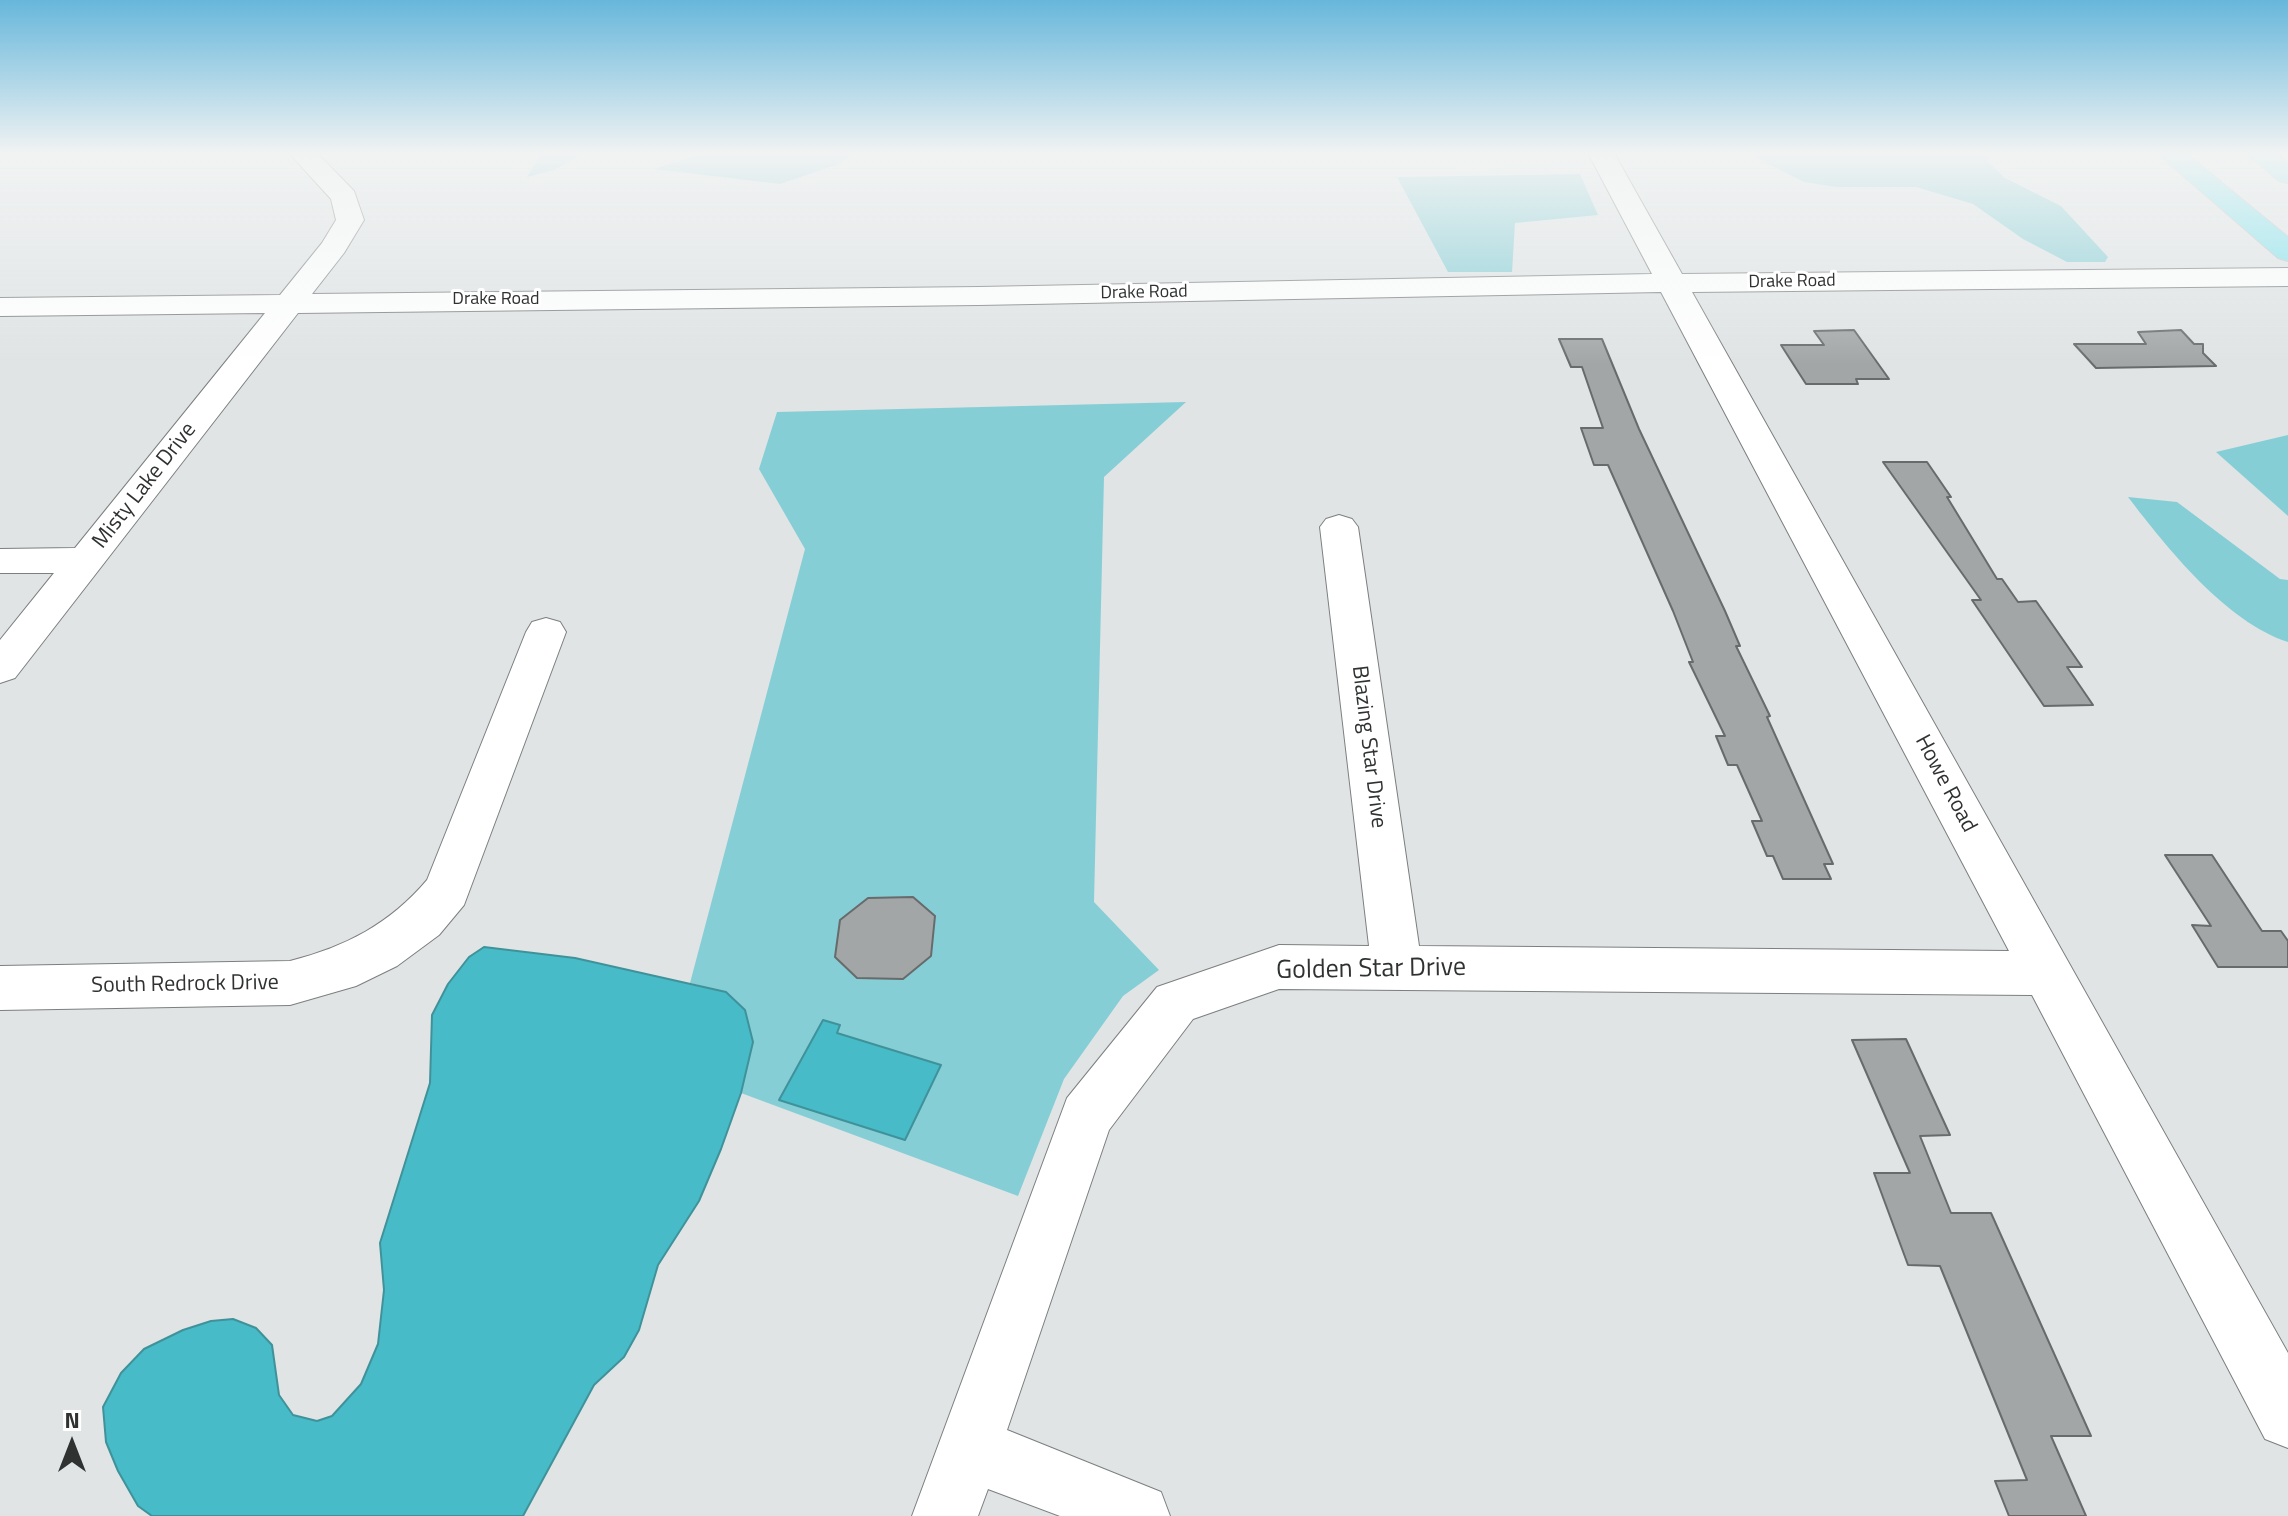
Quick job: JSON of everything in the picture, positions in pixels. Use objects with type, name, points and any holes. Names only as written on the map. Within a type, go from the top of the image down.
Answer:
[{"type":"highway","points":[[2254,224],[2288,252]]},
{"type":"street","name":"Misty Lake Drive","points":[[0,668],[334,247],[348,224]]},
{"type":"street","name":"Howe Road","points":[[1638,224],[1866,635],[2044,973],[2097,1063],[2288,1416]]},
{"type":"street","name":"Drake Road","points":[[0,307],[2288,277]]},
{"type":"street","name":"Blazing Star Drive","points":[[1339,527],[1397,967]]},
{"type":"street","points":[[0,561],[87,560]]},
{"type":"street","name":"South Redrock Drive","points":[[0,988],[290,983],[338,971],[379,951],[422,921],[447,891],[546,632]]},
{"type":"street","name":"Golden Star Drive","points":[[945,1516],[971,1451],[1086,1116],[1175,1003],[1279,967],[2044,973]]},
{"type":"street","points":[[971,1451],[1034,1471],[1137,1516]]},
{"type":"shaded area","points":[[1422,224],[1515,224],[1512,272],[1448,272]]},
{"type":"shaded area","points":[[2001,224],[2077,224],[2108,257],[2105,262],[2067,262]]},
{"type":"shaded area","points":[[1186,402],[1104,477],[1094,902],[1159,970],[1123,996],[1064,1079],[1018,1196],[741,1093],[753,1042],[726,992],[690,983],[805,549],[759,469],[777,412]]},
{"type":"shaded area","points":[[2288,435],[2288,516],[2216,452]]},
{"type":"shaded area","points":[[2128,497],[2177,502],[2280,579],[2288,580],[2288,642],[2265,632],[2220,601],[2179,560]]},
{"type":"shaded area","points":[[484,947],[575,958],[726,992],[745,1010],[753,1042],[741,1093],[699,1201],[658,1265],[639,1330],[624,1357],[594,1385],[523,1516],[152,1516],[138,1506],[118,1471],[106,1442],[103,1407],[121,1373],[144,1349],[183,1330],[211,1321],[233,1319],[256,1328],[272,1345],[279,1395],[293,1415],[317,1421],[332,1416],[361,1384],[378,1344],[384,1290],[380,1243],[430,1083],[432,1015],[448,984],[469,957]]},
{"type":"shaded area","points":[[823,1020],[840,1025],[837,1033],[941,1065],[905,1140],[779,1100]]},
{"type":"building","points":[[1854,330],[1889,379],[1856,379],[1858,384],[1806,384],[1781,345],[1824,345],[1814,331]]},
{"type":"building","points":[[2181,330],[2194,344],[2203,344],[2203,353],[2216,366],[2096,368],[2074,344],[2146,344],[2138,332]]},
{"type":"building","points":[[1559,339],[1602,339],[1639,429],[1725,611],[1740,646],[1736,646],[1770,716],[1767,717],[1833,864],[1824,864],[1831,879],[1783,879],[1773,856],[1767,856],[1752,821],[1762,821],[1737,765],[1728,765],[1716,736],[1725,736],[1689,662],[1693,662],[1673,611],[1608,465],[1594,465],[1581,428],[1603,428],[1582,367],[1571,367]]},
{"type":"building","points":[[1883,462],[1927,462],[1951,497],[1947,497],[1997,579],[2002,579],[2018,602],[2036,601],[2082,667],[2067,667],[2093,705],[2044,706],[1972,600],[1981,600]]},
{"type":"building","points":[[2165,855],[2212,855],[2262,931],[2281,931],[2288,941],[2288,967],[2218,967],[2192,925],[2211,926]]},
{"type":"building","points":[[913,897],[935,916],[931,956],[903,979],[857,978],[835,957],[840,920],[868,898]]},
{"type":"building","points":[[1906,1039],[1950,1135],[1920,1136],[1951,1213],[1991,1213],[2091,1436],[2051,1436],[2086,1516],[2009,1516],[1995,1481],[2027,1480],[1940,1266],[1908,1265],[1874,1173],[1910,1173],[1852,1040]]}]
